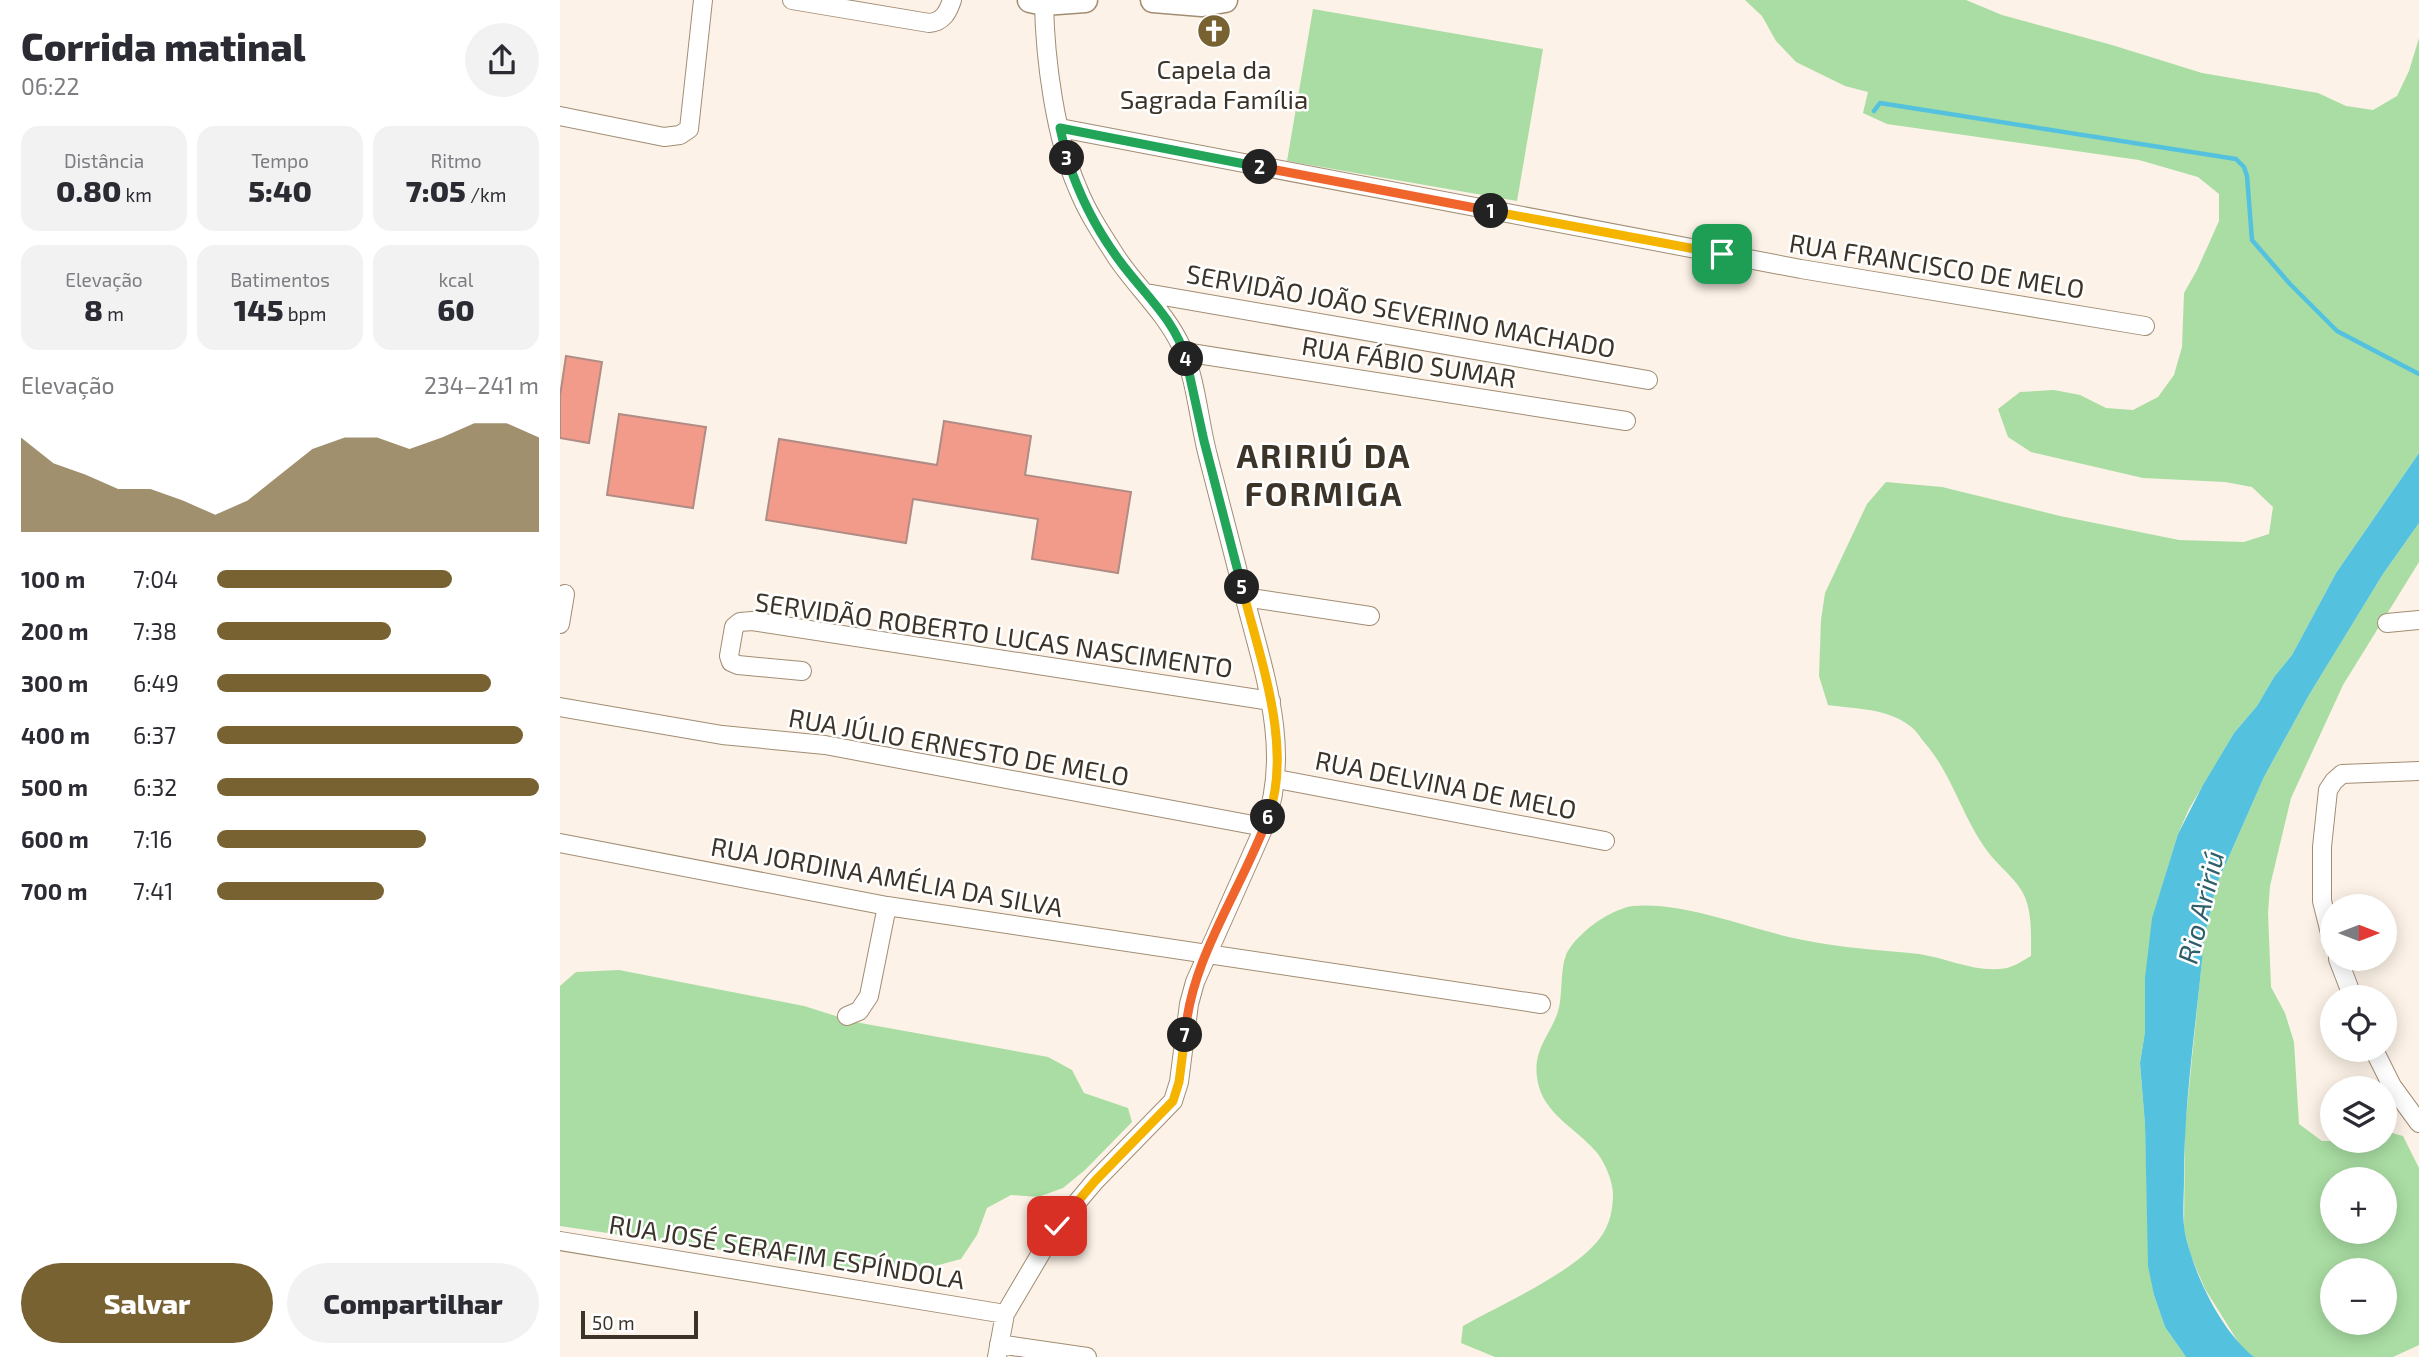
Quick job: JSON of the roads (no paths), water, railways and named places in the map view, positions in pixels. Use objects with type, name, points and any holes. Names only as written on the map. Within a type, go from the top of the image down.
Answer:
[{"type":"street","points":[[560,116],[664,137],[680,135],[689,129],[703,0]]},
{"type":"street","points":[[792,0],[937,23],[943,18],[952,0]]},
{"type":"street","points":[[1085,0],[1037,1],[1065,154],[1085,206],[1119,261],[1167,319],[1184,352],[1204,441],[1262,661],[1271,701],[1277,754],[1273,805],[1206,955],[1189,1004],[1182,1066],[1173,1101],[1095,1181],[1057,1226],[1005,1314],[998,1350],[1087,1357]]},
{"type":"street","points":[[1153,0],[1209,1]]},
{"type":"street","name":"RUA FRANCISCO DE MELO","points":[[1060,128],[1788,267],[2145,326]]},
{"type":"street","name":"SERVIDÃO JOÃO SEVERINO MACHADO","points":[[1146,293],[1647,380]]},
{"type":"street","name":"RUA FÁBIO SUMAR","points":[[1184,352],[1626,421]]},
{"type":"street","points":[[560,624],[565,594]]},
{"type":"street","points":[[1244,597],[1370,617]]},
{"type":"street","points":[[2388,623],[2419,620]]},
{"type":"street","name":"SERVIDÃO ROBERTO LUCAS NASCIMENTO","points":[[802,671],[731,662],[729,656],[734,627],[740,622],[752,621],[1271,701]]},
{"type":"street","name":"RUA JÚLIO ERNESTO DE MELO","points":[[560,707],[722,735],[825,744],[1265,827]]},
{"type":"street","points":[[2322,894],[2322,847],[2328,790],[2334,781],[2342,774],[2419,771]]},
{"type":"street","name":"RUA DELVINA DE MELO","points":[[1277,779],[1605,841]]},
{"type":"street","name":"RUA JORDINA AMÉLIA DA SILVA","points":[[560,844],[887,906],[1541,1004]]},
{"type":"street","points":[[847,1016],[859,1011],[869,996],[887,906]]},
{"type":"street","points":[[2380,1062],[2392,1086],[2419,1123]]},
{"type":"street","name":"RUA JOSÉ SERAFIM ESPÍNDOLA","points":[[560,1241],[1005,1314]]},
{"type":"water","name":"Rio Aririú","points":[[2419,453],[2419,523],[2383,574],[2309,695],[2264,777],[2216,886],[2204,939],[2188,1089],[2184,1226],[2189,1249],[2210,1300],[2230,1332],[2254,1357],[2186,1357],[2165,1327],[2148,1266],[2145,1125],[2140,1063],[2145,1032],[2145,978],[2152,918],[2178,834],[2203,785],[2234,733],[2257,706],[2274,677],[2292,655],[2336,573]]},
{"type":"waterway","points":[[1874,111],[1880,103],[2236,159],[2244,167],[2247,176],[2252,240],[2290,284],[2337,331],[2419,374]]},
{"type":"place","name":"Capela da Sagrada Família","points":[[1214,31]]},
{"type":"district","name":"ARIRIÚ DA FORMIGA","points":[[1324,474]]}]
